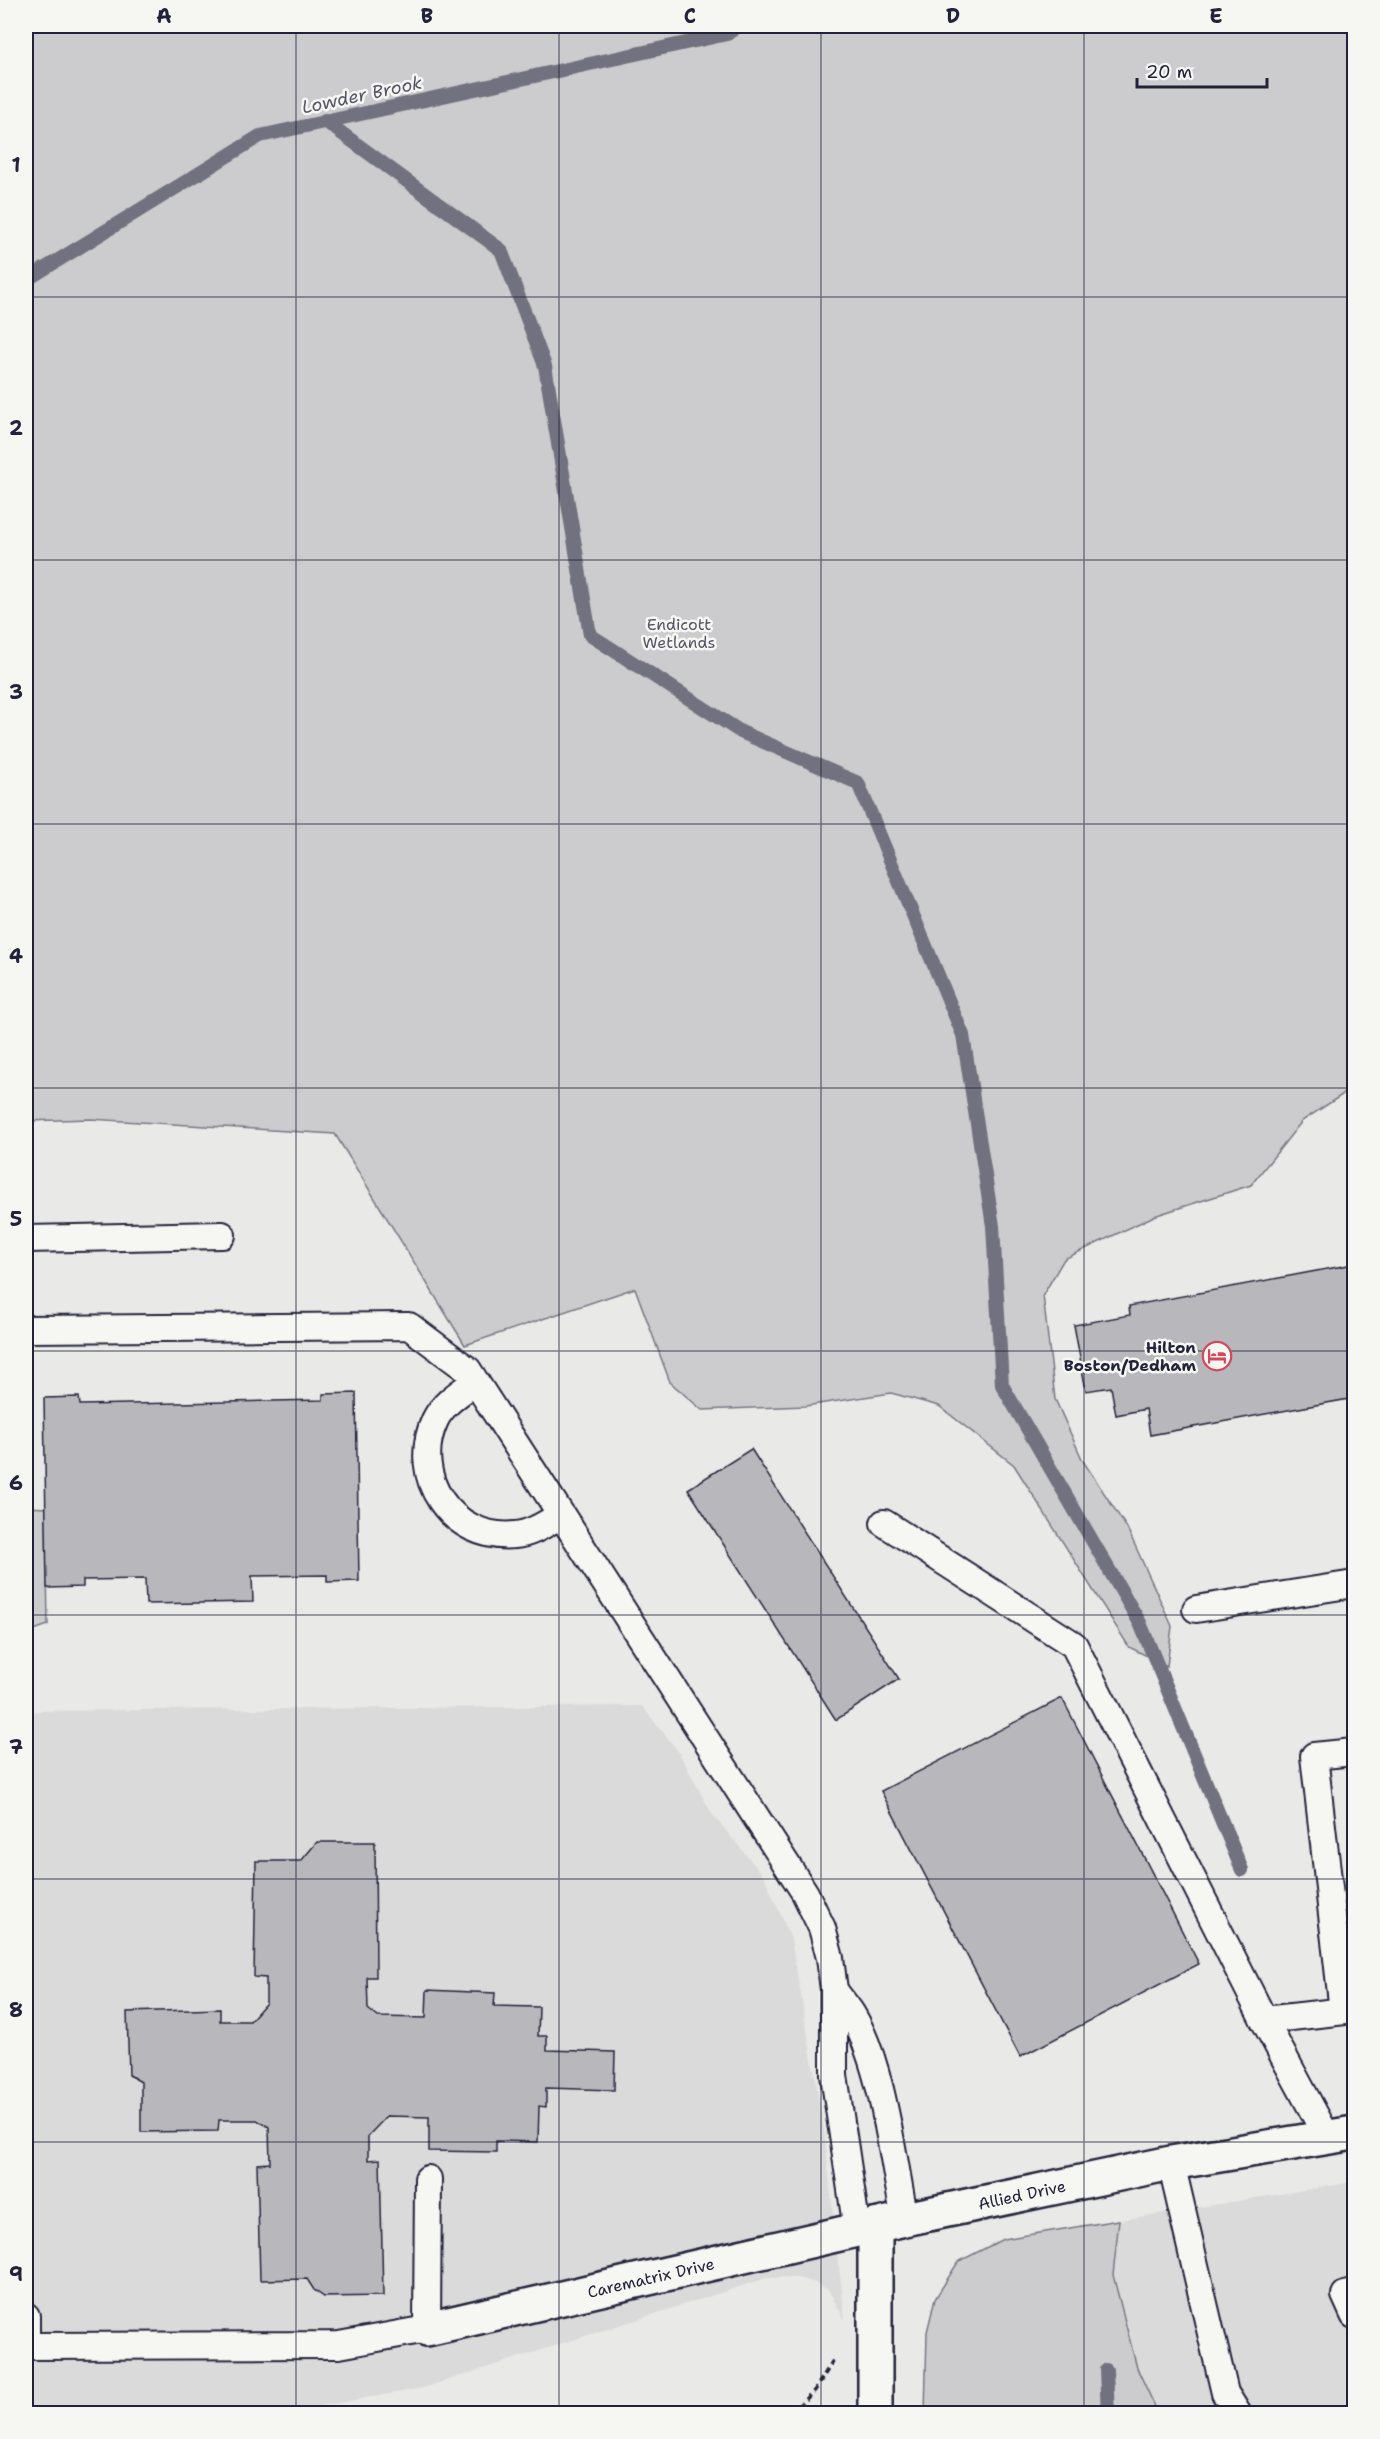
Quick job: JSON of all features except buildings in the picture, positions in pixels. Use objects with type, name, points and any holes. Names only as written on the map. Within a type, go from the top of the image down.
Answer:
[{"type":"street","name":"Allied Drive","points":[[879,2225],[1171,2163],[1341,2135]]},
{"type":"street","name":"Carematrix Drive","points":[[427,2329],[879,2225]]},
{"type":"street","points":[[875,2414],[879,2225]]},
{"type":"lane","points":[[26,1239],[222,1235]]},
{"type":"lane","points":[[26,1329],[408,1326],[468,1370],[805,1893],[822,1928],[830,1958],[834,1990],[834,2075],[879,2225]]},
{"type":"lane","points":[[476,1382],[453,1398],[436,1418],[428,1442],[427,1468],[435,1493],[450,1513],[469,1527],[492,1535],[516,1535],[539,1528],[561,1515]]},
{"type":"lane","points":[[884,1523],[1074,1645],[1264,2020],[1341,2135]]},
{"type":"lane","points":[[1196,1609],[1354,1584]]},
{"type":"lane","points":[[1264,2020],[1349,2011],[1314,1756],[1354,1752]]},
{"type":"lane","points":[[834,1990],[853,2016],[867,2046],[876,2079],[879,2225]]},
{"type":"lane","points":[[1171,2163],[1225,2393],[1238,2414]]},
{"type":"lane","points":[[26,2316],[26,2346],[339,2345],[427,2329],[428,2179]]},
{"type":"lane","points":[[1354,2293],[1345,2295],[1354,2315]]},
{"type":"path","points":[[790,2414],[815,2390],[836,2355]]},
{"type":"shaded area","points":[[642,1706],[678,1751],[712,1814],[764,1876],[791,1939],[823,2122],[845,2320],[829,2291],[816,2283],[793,2277],[767,2278],[423,2388],[299,2410],[227,2414],[26,2413],[26,1711]]},
{"type":"shaded area","points":[[1354,2182],[1354,2413],[925,2414],[927,2332],[935,2299],[958,2262],[1003,2239]]},
{"type":"green space","name":"Endicott Wetlands","points":[[26,26],[1354,26],[1354,1087],[1302,1121],[1251,1185],[1154,1216],[1064,1259],[1043,1295],[1055,1399],[1083,1461],[1127,1528],[1172,1626],[1167,1666],[1129,1647],[1014,1465],[939,1406],[891,1393],[805,1406],[702,1410],[670,1382],[635,1288],[465,1345],[335,1134],[90,1119],[26,1121]]},
{"type":"green space","points":[[26,1507],[46,1508],[48,1625],[26,1633]]},
{"type":"green space","points":[[1119,2220],[1113,2275],[1137,2368],[1158,2413],[925,2413],[927,2332],[935,2299],[958,2262],[1003,2239]]},
{"type":"waterway","name":"Lowder Brook","points":[[26,280],[260,136],[727,34],[738,26]]},
{"type":"waterway","points":[[325,121],[501,250],[545,366],[590,635],[741,732],[858,783],[963,1035],[993,1226],[1002,1385],[1140,1623],[1242,1870]]},
{"type":"waterway","points":[[1106,2370],[1108,2414]]},
{"type":"place","name":"Hilton Boston/Dedham","points":[[1217,1356]]}]
